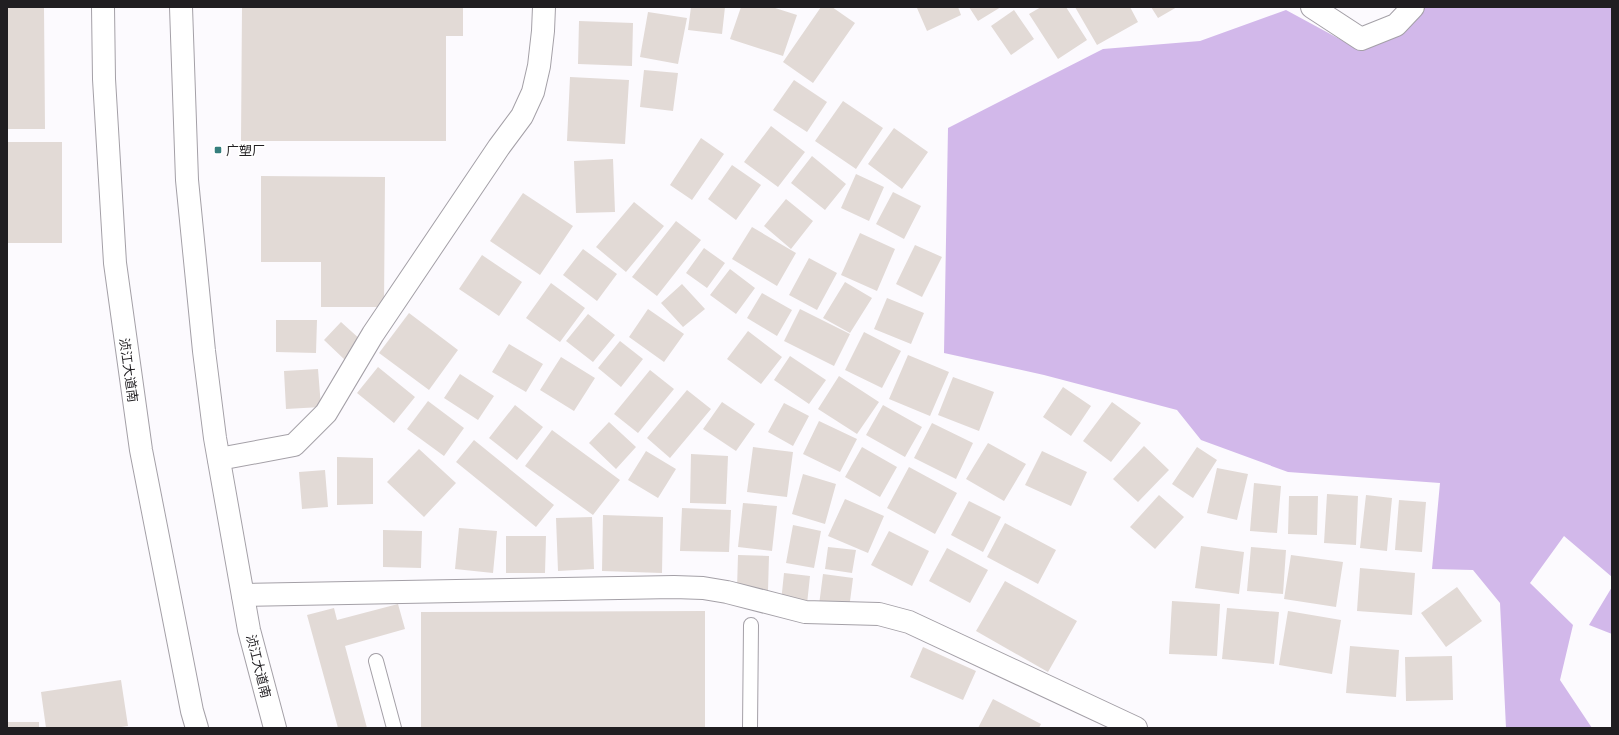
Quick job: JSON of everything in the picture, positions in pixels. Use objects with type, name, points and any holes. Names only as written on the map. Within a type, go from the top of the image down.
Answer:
[{"type":"street","name":"浈江大道南","points":[[103,7],[104,79],[114,263],[141,450],[192,711],[198,728]]},
{"type":"street","name":"浈江大道南","points":[[181,7],[187,180],[204,351],[219,459],[249,630],[275,728]]},
{"type":"street","points":[[219,459],[294,445],[326,413],[373,334],[499,147],[522,116],[533,92],[539,66],[544,31],[544,7]]},
{"type":"street","points":[[1312,7],[1361,40],[1396,25],[1413,7]]},
{"type":"street","points":[[243,595],[674,587],[703,588],[727,592],[805,612],[879,614],[909,622],[1136,728]]},
{"type":"lane","points":[[750,728],[751,625]]},
{"type":"lane","points":[[376,661],[394,728]]},
{"type":"shaded area","points":[[1423,7],[1612,7],[1612,577],[1564,536],[1530,583],[1573,625],[1560,680],[1592,728],[1506,728],[1500,603],[1473,570],[1432,569],[1440,483],[1288,472],[1201,440],[1177,410],[1044,375],[944,353],[948,128],[1103,49],[1200,41],[1286,10],[1358,49]]},
{"type":"shaded area","points":[[1612,587],[1612,634],[1589,625]]},
{"type":"building","points":[[7,7],[44,7],[45,129],[7,129]]},
{"type":"building","points":[[242,7],[463,7],[463,36],[446,36],[446,141],[241,141]]},
{"type":"building","points":[[691,7],[725,7],[722,34],[688,30]]},
{"type":"building","points":[[741,7],[772,7],[797,15],[783,56],[730,39]]},
{"type":"building","points":[[821,7],[832,7],[855,23],[813,83],[783,62]]},
{"type":"building","points":[[958,7],[961,15],[927,31],[917,8]]},
{"type":"building","points":[[969,7],[1001,7],[978,21]]},
{"type":"building","points":[[1041,7],[1066,7],[1087,40],[1058,59],[1029,14]]},
{"type":"building","points":[[1075,7],[1130,7],[1138,22],[1097,45]]},
{"type":"building","points":[[1151,7],[1177,7],[1158,18]]},
{"type":"building","points":[[1014,10],[1034,39],[1011,55],[991,26]]},
{"type":"building","points":[[648,12],[687,18],[678,64],[640,57]]},
{"type":"building","points":[[579,21],[633,23],[632,66],[578,64]]},
{"type":"building","points":[[644,70],[678,73],[673,111],[640,107]]},
{"type":"building","points":[[570,77],[629,80],[625,144],[567,141]]},
{"type":"building","points":[[794,80],[827,102],[807,132],[773,110]]},
{"type":"building","points":[[843,101],[883,128],[856,169],[815,141]]},
{"type":"building","points":[[771,126],[805,152],[778,187],[744,162]]},
{"type":"building","points":[[894,128],[928,152],[902,189],[868,164]]},
{"type":"building","points":[[701,138],[724,154],[692,200],[670,185]]},
{"type":"building","points":[[7,142],[62,142],[62,243],[7,243]]},
{"type":"building","points":[[812,156],[846,184],[825,210],[791,183]]},
{"type":"building","points":[[613,159],[615,212],[576,213],[574,161]]},
{"type":"building","points":[[732,165],[761,185],[736,220],[708,199]]},
{"type":"building","points":[[856,174],[884,187],[869,221],[841,208]]},
{"type":"building","points":[[261,176],[385,177],[384,307],[321,307],[321,262],[261,262]]},
{"type":"building","points":[[893,192],[921,206],[904,239],[876,224]]},
{"type":"building","points":[[523,193],[573,226],[540,275],[490,241]]},
{"type":"building","points":[[786,199],[813,221],[791,249],[764,226]]},
{"type":"building","points":[[634,202],[664,226],[626,272],[596,247]]},
{"type":"building","points":[[676,221],[701,240],[657,296],[632,277]]},
{"type":"building","points":[[752,227],[796,253],[777,286],[732,259]]},
{"type":"building","points":[[860,233],[895,249],[877,291],[841,275]]},
{"type":"building","points":[[915,245],[942,257],[922,297],[896,284]]},
{"type":"building","points":[[704,248],[725,263],[707,288],[686,273]]},
{"type":"building","points":[[583,249],[617,274],[597,301],[563,275]]},
{"type":"building","points":[[482,255],[522,282],[499,316],[459,289]]},
{"type":"building","points":[[809,258],[837,273],[817,310],[789,295]]},
{"type":"building","points":[[730,269],[755,288],[736,314],[710,295]]},
{"type":"building","points":[[845,282],[872,298],[850,333],[823,318]]},
{"type":"building","points":[[551,283],[585,308],[560,342],[526,318]]},
{"type":"building","points":[[682,284],[705,309],[683,327],[661,303]]},
{"type":"building","points":[[762,293],[792,310],[777,336],[747,318]]},
{"type":"building","points":[[887,298],[924,313],[911,344],[874,329]]},
{"type":"building","points":[[648,309],[684,334],[664,362],[629,337]]},
{"type":"building","points":[[800,309],[850,334],[834,366],[784,341]]},
{"type":"building","points":[[409,313],[458,350],[429,390],[379,353]]},
{"type":"building","points":[[588,314],[615,335],[593,362],[566,341]]},
{"type":"building","points":[[276,320],[317,320],[316,353],[276,352]]},
{"type":"building","points":[[341,322],[362,341],[345,360],[324,340]]},
{"type":"building","points":[[748,331],[782,357],[761,384],[727,359]]},
{"type":"building","points":[[864,332],[901,351],[882,388],[845,370]]},
{"type":"building","points":[[620,341],[643,359],[621,387],[598,368]]},
{"type":"building","points":[[509,344],[543,364],[526,392],[492,372]]},
{"type":"building","points":[[908,355],[949,372],[930,416],[889,399]]},
{"type":"building","points":[[790,356],[826,380],[809,404],[774,380]]},
{"type":"building","points":[[561,357],[595,378],[574,411],[540,390]]},
{"type":"building","points":[[378,367],[415,397],[394,423],[357,393]]},
{"type":"building","points":[[318,369],[321,407],[286,409],[284,371]]},
{"type":"building","points":[[650,370],[674,389],[638,433],[614,414]]},
{"type":"building","points":[[460,374],[494,396],[478,420],[444,398]]},
{"type":"building","points":[[839,376],[879,402],[857,434],[818,409]]},
{"type":"building","points":[[953,377],[994,392],[979,431],[938,415]]},
{"type":"building","points":[[1063,387],[1091,406],[1071,436],[1043,417]]},
{"type":"building","points":[[687,390],[711,409],[670,458],[647,438]]},
{"type":"building","points":[[428,401],[464,428],[444,456],[407,429]]},
{"type":"building","points":[[722,402],[755,424],[736,451],[703,429]]},
{"type":"building","points":[[1112,402],[1141,423],[1111,462],[1083,441]]},
{"type":"building","points":[[784,403],[809,416],[793,446],[768,432]]},
{"type":"building","points":[[515,405],[543,427],[517,460],[489,438]]},
{"type":"building","points":[[883,405],[922,427],[905,457],[866,435]]},
{"type":"building","points":[[819,421],[857,439],[840,472],[803,454]]},
{"type":"building","points":[[609,422],[636,447],[616,469],[589,443]]},
{"type":"building","points":[[932,423],[973,443],[956,479],[914,458]]},
{"type":"building","points":[[552,430],[620,480],[593,515],[525,466]]},
{"type":"building","points":[[474,440],[554,505],[536,527],[456,462]]},
{"type":"building","points":[[988,443],[1026,464],[1004,501],[966,479]]},
{"type":"building","points":[[1144,446],[1169,470],[1138,502],[1113,479]]},
{"type":"building","points":[[753,447],[793,452],[787,497],[747,492]]},
{"type":"building","points":[[862,447],[897,467],[880,497],[845,477]]},
{"type":"building","points":[[1197,447],[1217,460],[1193,498],[1172,484]]},
{"type":"building","points":[[419,449],[456,483],[424,517],[387,482]]},
{"type":"building","points":[[646,451],[676,469],[658,498],[628,480]]},
{"type":"building","points":[[1042,451],[1087,472],[1071,506],[1025,485]]},
{"type":"building","points":[[691,454],[728,456],[726,504],[690,503]]},
{"type":"building","points":[[337,457],[373,458],[373,504],[337,505]]},
{"type":"building","points":[[909,467],[957,493],[935,534],[887,508]]},
{"type":"building","points":[[1217,468],[1248,474],[1237,520],[1207,513]]},
{"type":"building","points":[[325,470],[328,507],[302,509],[299,472]]},
{"type":"building","points":[[803,474],[836,484],[825,524],[792,514]]},
{"type":"building","points":[[1254,483],[1281,486],[1277,533],[1250,531]]},
{"type":"building","points":[[1327,494],[1358,496],[1356,545],[1324,543]]},
{"type":"building","points":[[1159,495],[1184,517],[1155,549],[1130,527]]},
{"type":"building","points":[[1366,495],[1392,498],[1387,551],[1360,548]]},
{"type":"building","points":[[1289,496],[1318,496],[1317,535],[1288,534]]},
{"type":"building","points":[[845,499],[884,516],[868,553],[828,536]]},
{"type":"building","points":[[1399,500],[1426,502],[1422,552],[1395,550]]},
{"type":"building","points":[[969,501],[1001,517],[983,552],[951,535]]},
{"type":"building","points":[[743,503],[777,506],[772,551],[738,547]]},
{"type":"building","points":[[682,508],[731,510],[729,552],[680,551]]},
{"type":"building","points":[[603,515],[663,517],[662,573],[602,571]]},
{"type":"building","points":[[592,517],[594,569],[558,571],[556,518]]},
{"type":"building","points":[[1005,523],[1056,550],[1038,584],[987,557]]},
{"type":"building","points":[[793,525],[821,531],[814,568],[786,563]]},
{"type":"building","points":[[459,528],[497,531],[493,573],[455,569]]},
{"type":"building","points":[[383,530],[422,531],[421,568],[383,567]]},
{"type":"building","points":[[889,531],[929,551],[912,586],[871,565]]},
{"type":"building","points":[[506,536],[546,536],[545,573],[506,573]]},
{"type":"building","points":[[1201,546],[1244,552],[1239,594],[1195,588]]},
{"type":"building","points":[[828,547],[856,550],[852,573],[825,569]]},
{"type":"building","points":[[1251,547],[1286,550],[1283,594],[1247,591]]},
{"type":"building","points":[[947,548],[988,570],[970,603],[929,581]]},
{"type":"building","points":[[738,555],[769,556],[768,590],[737,589]]},
{"type":"building","points":[[1291,555],[1343,562],[1336,607],[1284,599]]},
{"type":"building","points":[[1360,568],[1415,573],[1412,615],[1357,611]]},
{"type":"building","points":[[784,573],[810,576],[807,604],[781,602]]},
{"type":"building","points":[[823,574],[853,578],[849,609],[819,605]]},
{"type":"building","points":[[1005,581],[1077,621],[1048,672],[976,631]]},
{"type":"building","points":[[1457,587],[1482,621],[1446,647],[1421,613]]},
{"type":"building","points":[[1172,601],[1220,604],[1217,656],[1169,654]]},
{"type":"building","points":[[398,604],[405,629],[345,646],[367,728],[338,728],[307,615],[334,608],[337,620]]},
{"type":"building","points":[[1227,608],[1279,612],[1274,664],[1222,659]]},
{"type":"building","points":[[705,611],[705,728],[421,728],[421,612]]},
{"type":"building","points":[[1288,611],[1341,620],[1332,674],[1279,665]]},
{"type":"building","points":[[1350,646],[1399,650],[1396,697],[1346,693]]},
{"type":"building","points":[[923,647],[976,671],[963,700],[910,677]]},
{"type":"building","points":[[1452,656],[1453,700],[1406,701],[1405,657]]},
{"type":"building","points":[[121,680],[128,726],[114,728],[46,728],[41,692]]},
{"type":"building","points":[[993,699],[1041,724],[1039,728],[978,728]]},
{"type":"building","points":[[7,722],[39,722],[39,728],[7,728]]},
{"type":"place","name":"广塑厂","points":[[218,150]]}]
